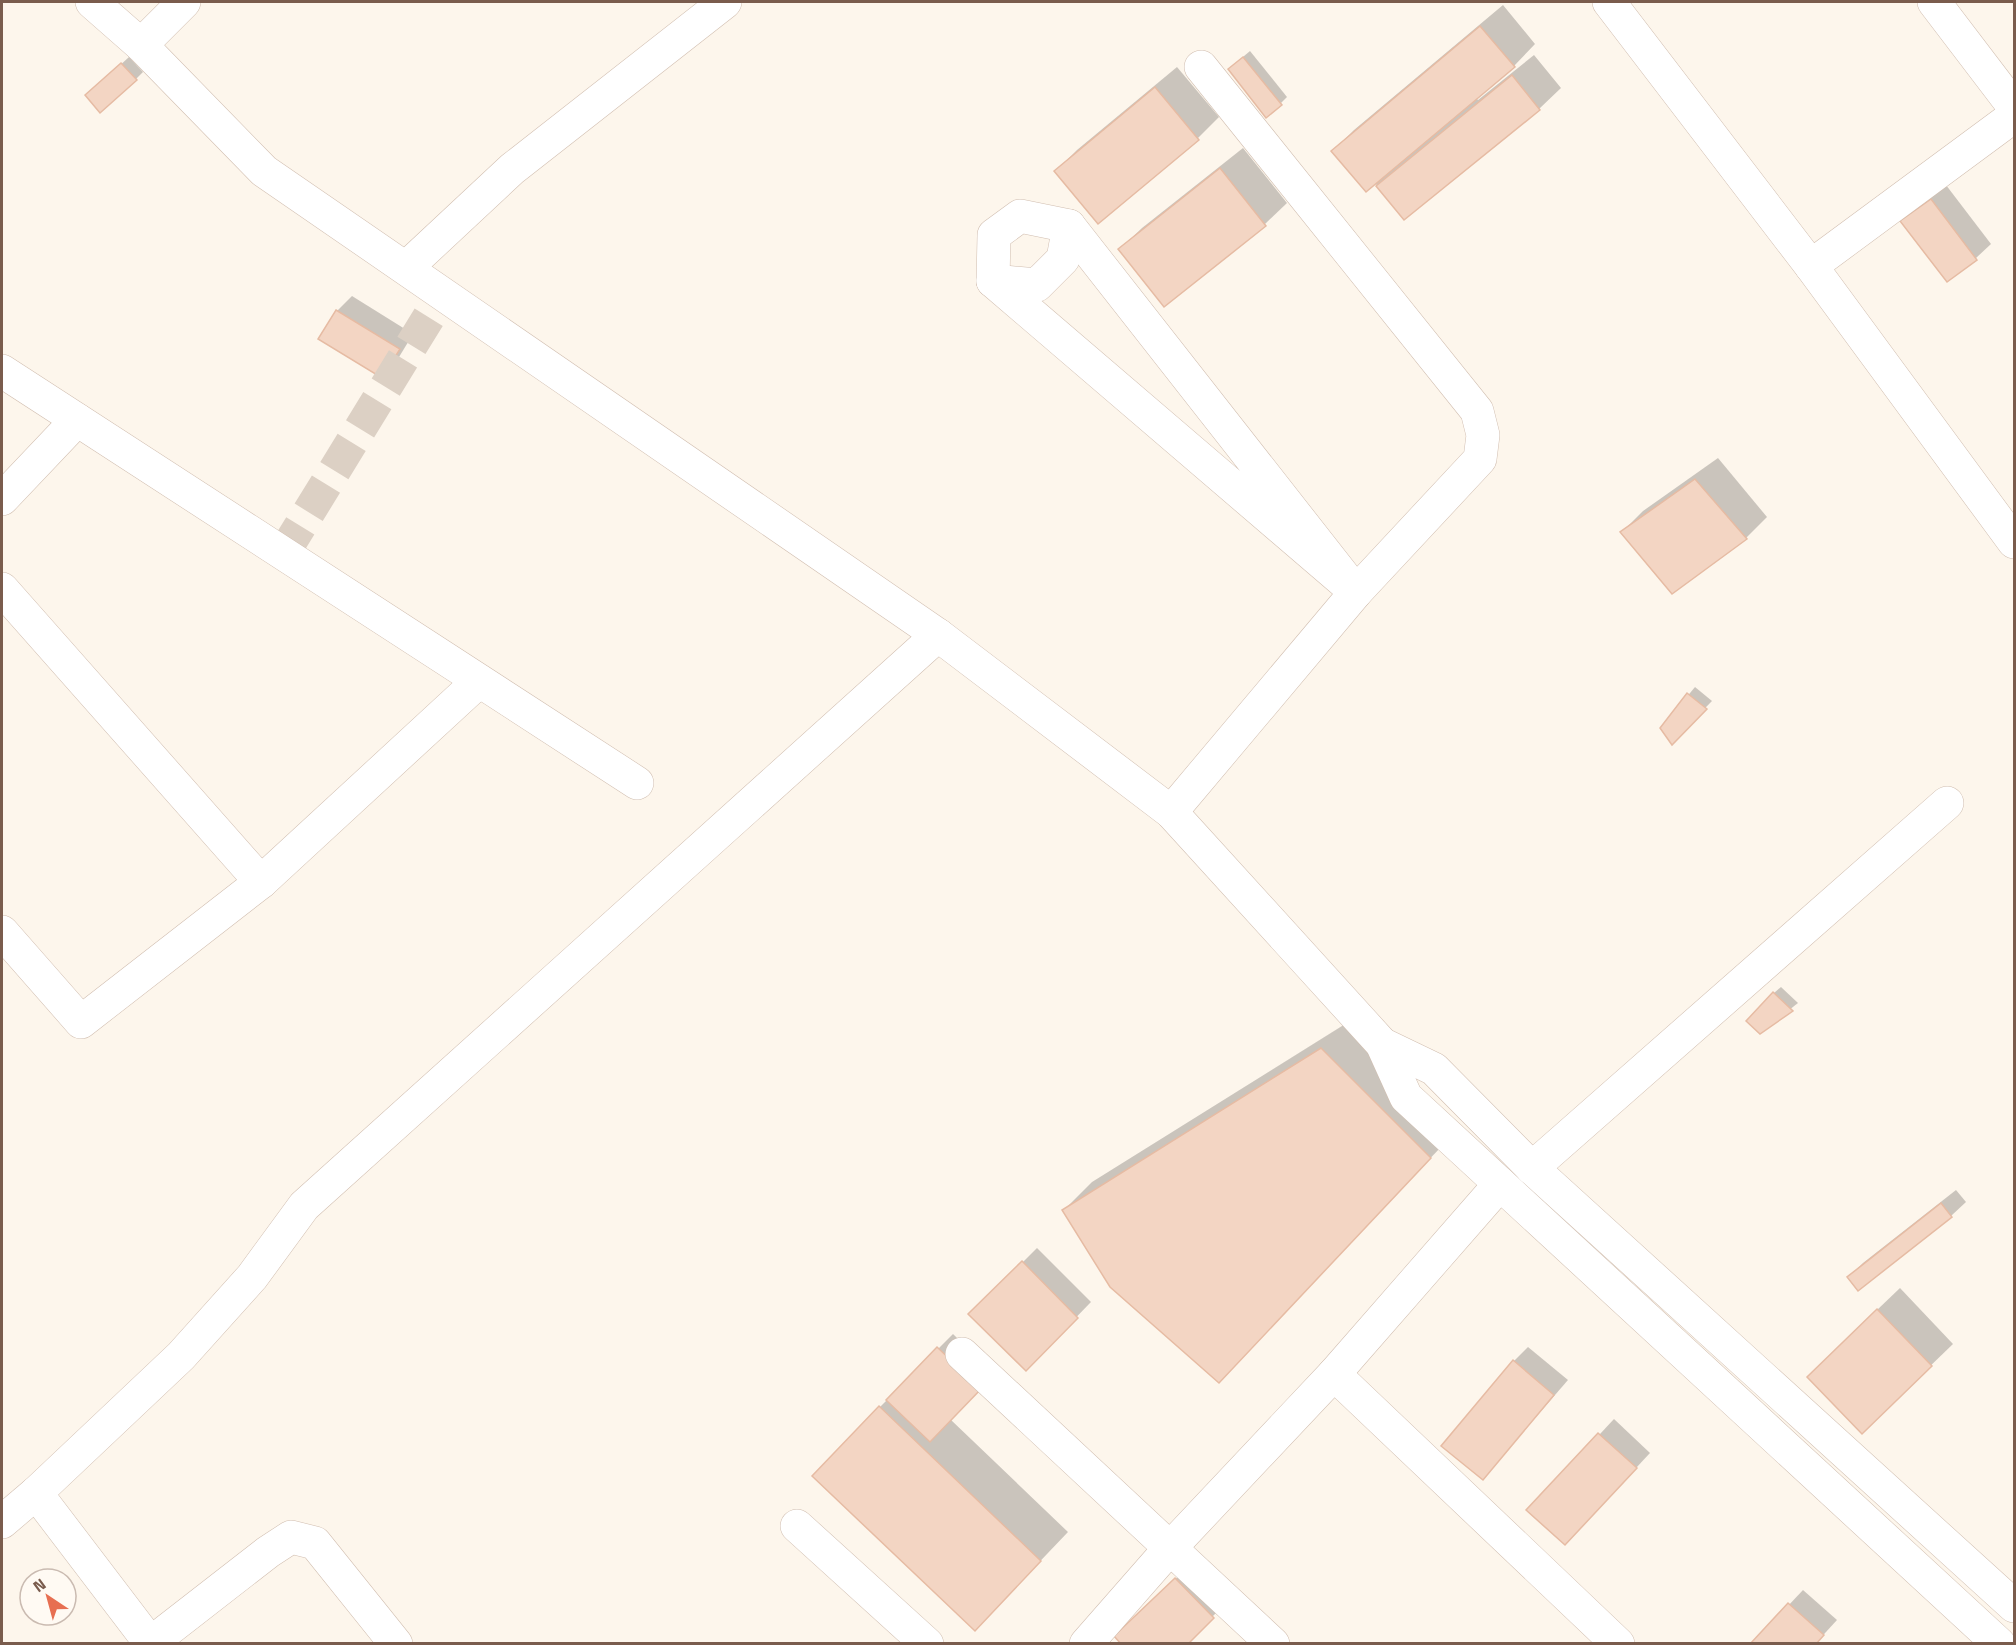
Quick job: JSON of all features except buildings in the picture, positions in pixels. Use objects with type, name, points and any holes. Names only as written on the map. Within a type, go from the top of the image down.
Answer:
[{"type":"street","points":[[92,2],[141,45],[264,171],[938,635],[1171,812],[1382,1044],[1406,1097],[1999,1644]]},
{"type":"street","points":[[141,45],[184,2]]},
{"type":"street","points":[[406,268],[512,169],[725,2]]},
{"type":"street","points":[[1609,2],[1811,266],[2014,542]]},
{"type":"street","points":[[1934,2],[2014,107]]},
{"type":"street","points":[[1171,812],[1356,592],[1480,459],[1483,435],[1477,411],[1201,67]]},
{"type":"street","points":[[1811,266],[2014,116]]},
{"type":"street","points":[[993,281],[994,235],[1020,216],[1069,226],[1356,592]]},
{"type":"street","points":[[993,281],[1037,285],[1063,259],[1069,226]]},
{"type":"street","points":[[993,281],[1356,592]]},
{"type":"street","points":[[2,371],[637,783]]},
{"type":"street","points":[[2,499],[78,420]]},
{"type":"street","points":[[2,589],[261,882]]},
{"type":"street","points":[[2,1521],[36,1493],[181,1356],[252,1277],[304,1206],[938,635]]},
{"type":"street","points":[[2,932],[81,1022],[261,882],[479,681]]},
{"type":"street","points":[[1532,1168],[1947,803]]},
{"type":"street","points":[[1382,1044],[1434,1069],[1532,1168],[2014,1606]]},
{"type":"street","points":[[1086,1644],[1171,1547],[1334,1374],[1500,1184]]},
{"type":"street","points":[[962,1354],[1273,1644]]},
{"type":"street","points":[[1334,1374],[1618,1644]]},
{"type":"street","points":[[36,1493],[151,1643],[268,1552],[291,1537],[315,1543],[396,1644]]},
{"type":"street","points":[[797,1526],[927,1644]]},
{"type":"street","points":[[2005,1644],[2014,1637]]},
{"type":"tunnel","points":[[283,554],[443,294]]}]
